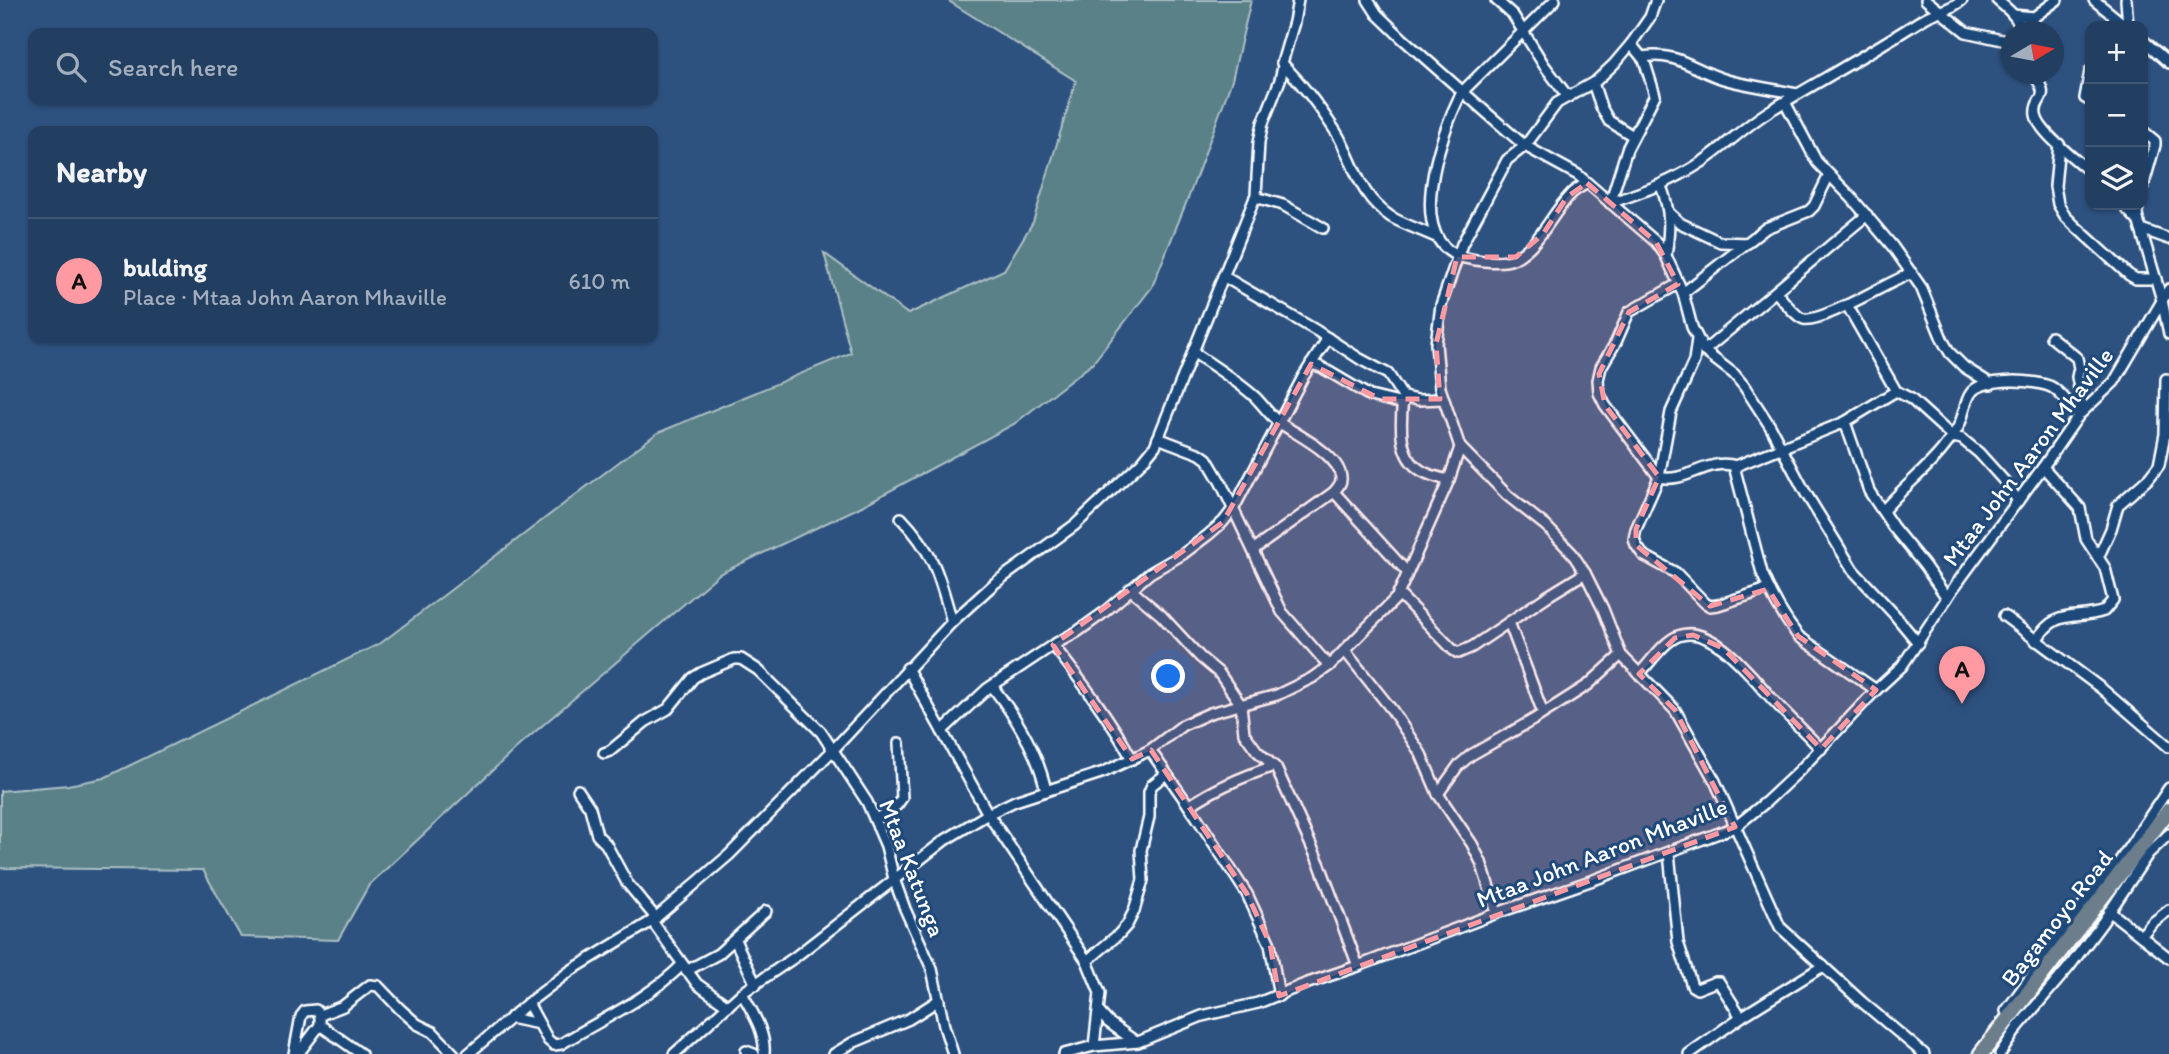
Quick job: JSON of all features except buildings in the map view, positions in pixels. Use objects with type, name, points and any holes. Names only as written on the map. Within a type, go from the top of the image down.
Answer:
[{"type":"highway","name":"Bagamoyo Road","points":[[1981,1054],[2169,810]]},
{"type":"street","points":[[468,1054],[570,971],[654,919],[729,855],[833,750],[952,622],[995,583],[1075,525],[1142,462],[1155,446],[1255,197],[1261,132],[1280,80],[1298,0]]},
{"type":"street","points":[[1368,0],[1377,14],[1403,39],[1525,146],[1578,175],[1656,242],[1666,256],[1683,293],[1697,339],[1704,351],[1734,374],[1744,386],[1853,570],[1918,643]]},
{"type":"street","points":[[1496,0],[1513,15],[1544,65],[1568,97]]},
{"type":"street","points":[[1555,0],[1462,92],[1452,111],[1433,176],[1429,204],[1436,236],[1446,249],[1457,257],[1506,261],[1516,257],[1543,234],[1567,197],[1587,183]]},
{"type":"street","points":[[1656,0],[1650,17],[1631,44],[1593,83],[1557,103],[1525,146],[1507,160],[1470,227],[1441,305],[1436,344],[1440,388],[1460,447],[1508,496],[1559,538],[1585,573],[1621,655],[1675,710],[1715,781],[1780,927],[1924,1054]]},
{"type":"street","points":[[1926,0],[1966,32],[2001,40]]},
{"type":"street","points":[[1609,203],[1661,186],[1704,161],[1771,109],[1872,52],[1924,18],[1957,5],[1962,0]]},
{"type":"street","points":[[1997,0],[2017,21]]},
{"type":"street","points":[[2013,15],[2034,17],[2057,0]]},
{"type":"street","points":[[2094,0],[2113,21]]},
{"type":"street","points":[[2126,0],[2127,21]]},
{"type":"street","points":[[1609,203],[1633,136],[1656,92],[1642,57],[1631,44]]},
{"type":"street","points":[[2148,44],[2169,63]]},
{"type":"street","points":[[1642,57],[1674,57],[1712,75],[1798,94]]},
{"type":"street","points":[[1282,63],[1311,96],[1337,133],[1360,186],[1370,198],[1391,216],[1436,236]]},
{"type":"street","points":[[1593,83],[1609,121],[1633,136]]},
{"type":"street","points":[[2039,84],[2043,90],[2036,115],[2044,129],[2085,167]]},
{"type":"street","points":[[1579,92],[1598,98]]},
{"type":"street","points":[[1785,102],[1811,152],[1867,215],[1912,273],[1927,298],[1950,354],[1964,367],[1991,384]]},
{"type":"street","points":[[2148,135],[2155,141],[2148,170]]},
{"type":"street","points":[[2059,144],[2055,195],[2064,216],[2129,275],[2136,279],[2156,279]]},
{"type":"street","points":[[1683,293],[1766,228],[1809,211],[1829,175]]},
{"type":"street","points":[[1661,186],[1669,213],[1666,256]]},
{"type":"street","points":[[1255,197],[1283,205],[1323,228]]},
{"type":"street","points":[[2127,210],[2140,226],[2169,239]]},
{"type":"street","points":[[2137,210],[2169,334]]},
{"type":"street","points":[[1669,213],[1680,223],[1720,242],[1748,243]]},
{"type":"street","points":[[1704,351],[1867,215]]},
{"type":"street","points":[[1776,292],[1803,319],[1847,305],[1912,273]]},
{"type":"street","points":[[1223,276],[1388,374],[1403,400],[1400,426],[1408,457],[1419,470],[1449,480]]},
{"type":"street","points":[[1678,284],[1629,312],[1601,367],[1598,380],[1599,393],[1605,404],[1659,477],[1677,477],[1722,463],[1736,466],[1845,422],[1896,391]]},
{"type":"street","name":"Mtaa John Aaron Mhaville","points":[[1064,1054],[1094,1046],[1138,1042],[1202,1016],[1279,996],[1305,984],[1735,827],[1766,802],[1821,749],[1902,666],[1947,597],[2081,413],[2114,382],[2169,289]]},
{"type":"street","points":[[1847,305],[1896,391],[1911,399],[1953,437],[1962,439],[1979,453],[2018,501]]},
{"type":"street","points":[[2051,337],[2077,358],[2081,413]]},
{"type":"street","points":[[942,731],[992,686],[1077,632],[1150,573],[1183,554],[1223,522],[1234,508],[1279,422],[1328,338]]},
{"type":"street","points":[[1697,339],[1693,361],[1671,412],[1659,477],[1636,529],[1636,545],[1643,555],[1676,573],[1710,606],[1718,606],[1768,589]]},
{"type":"street","points":[[1193,352],[1254,396],[1279,422],[1305,437],[1330,459],[1341,477],[1334,492],[1253,550]]},
{"type":"street","points":[[1311,365],[1321,367],[1370,396],[1403,400],[1444,399]]},
{"type":"street","points":[[2098,558],[2118,505],[2149,478],[2159,465],[2165,434],[2166,379]]},
{"type":"street","points":[[1883,511],[1898,492],[1938,456],[1953,437],[1970,394],[1975,388],[1991,384],[2028,382],[2051,387],[2081,413]]},
{"type":"street","points":[[1845,422],[1866,484],[1947,597]]},
{"type":"street","points":[[1158,438],[1207,459],[1216,471],[1282,612],[1329,666]]},
{"type":"street","points":[[674,1054],[742,993],[795,957],[945,840],[988,814],[1002,806],[1089,778],[1132,760],[1183,725],[1210,713],[1277,695],[1312,678],[1329,666],[1391,605],[1449,480],[1460,447]]},
{"type":"street","points":[[1736,466],[1762,573],[1768,589],[1790,626],[1798,636],[1876,690]]},
{"type":"street","points":[[2036,642],[2041,632],[2050,624],[2071,615],[2104,611],[2112,604],[2113,597],[2108,575],[2086,539],[2080,508],[2043,467]]},
{"type":"street","points":[[1334,492],[1407,572]]},
{"type":"street","points":[[901,518],[931,557],[952,622]]},
{"type":"street","points":[[1398,593],[1458,653],[1472,648],[1585,573]]},
{"type":"street","points":[[1130,589],[1161,615],[1200,657],[1219,673],[1241,705],[1244,733],[1257,751],[1274,766],[1320,865],[1358,966]]},
{"type":"street","points":[[2004,616],[2102,689],[2169,747]]},
{"type":"street","points":[[1509,622],[1543,713]]},
{"type":"street","points":[[1639,674],[1680,635],[1705,639],[1723,648],[1737,660],[1821,749]]},
{"type":"street","points":[[1054,645],[1098,702],[1132,760]]},
{"type":"street","points":[[1345,651],[1404,727],[1421,754],[1438,794],[1481,862],[1497,913]]},
{"type":"street","points":[[1438,794],[1458,766],[1471,755],[1588,685],[1621,655]]},
{"type":"street","name":"Mtaa Katunga","points":[[604,753],[645,722],[668,709],[693,678],[734,659],[741,659],[758,670],[821,732],[867,802],[886,846],[894,879],[932,969],[953,1054]]},
{"type":"street","points":[[907,668],[988,814],[1087,961],[1100,993],[1094,1046]]},
{"type":"street","points":[[992,686],[1027,741],[1043,776],[1046,791]]},
{"type":"street","points":[[875,820],[897,805],[902,798],[899,743]]},
{"type":"street","points":[[1150,750],[1247,894],[1270,944],[1279,996]]},
{"type":"street","points":[[1189,806],[1237,779],[1274,766]]},
{"type":"street","points":[[1087,961],[1119,934],[1134,911],[1143,880],[1141,850],[1149,817],[1149,792],[1152,785],[1166,774]]},
{"type":"street","points":[[1973,1054],[2089,897],[2117,865],[2169,788]]},
{"type":"street","points":[[578,790],[590,808],[595,831],[606,844],[627,883],[654,919],[684,968],[697,984],[728,1006]]},
{"type":"street","points":[[2000,1054],[2018,1027],[2069,967],[2148,854],[2169,834]]},
{"type":"street","points":[[1669,853],[1678,942],[1692,986],[1697,989],[1719,982],[1741,1017]]},
{"type":"street","points":[[2141,936],[2169,910]]},
{"type":"street","points":[[528,1003],[551,1044],[561,1044],[633,1002],[684,968],[718,954],[766,911]]},
{"type":"street","points":[[2109,911],[2169,958]]},
{"type":"street","points":[[735,940],[756,985]]},
{"type":"street","points":[[1689,1054],[1741,1017],[1823,967]]},
{"type":"street","points":[[320,1015],[343,1006],[370,985],[378,986],[400,1009],[417,1024],[433,1032],[454,1054]]},
{"type":"street","points":[[742,993],[765,1044],[764,1054]]},
{"type":"street","points":[[834,1054],[852,1043],[909,1019],[939,1000]]},
{"type":"street","points":[[296,1054],[303,1013],[312,1009],[320,1015]]},
{"type":"street","points":[[1099,1012],[1108,1022],[1138,1042]]},
{"type":"street","points":[[296,1054],[320,1026],[320,1015]]},
{"type":"street","points":[[510,1018],[539,1024]]},
{"type":"street","points":[[320,1026],[361,1054]]},
{"type":"highlighted area","points":[[1587,183],[1656,242],[1678,284],[1629,312],[1599,374],[1605,405],[1659,477],[1636,529],[1636,545],[1710,606],[1768,589],[1798,636],[1876,690],[1821,749],[1723,648],[1693,635],[1675,638],[1639,674],[1675,710],[1735,827],[1279,996],[1270,944],[1247,894],[1151,750],[1132,759],[1053,645],[1223,522],[1311,364],[1380,399],[1440,399],[1436,344],[1457,257],[1516,257],[1543,234],[1567,197]]},
{"type":"green space","points":[[947,0],[1251,0],[1232,80],[1152,287],[1092,364],[1014,424],[858,508],[719,574],[522,743],[369,885],[338,940],[241,937],[203,870],[0,868],[0,791],[68,785],[104,778],[381,643],[657,433],[851,353],[824,253],[908,314],[1004,270],[1033,222],[1076,81]]},
{"type":"place","name":"bulding","points":[[1962,704]]}]
